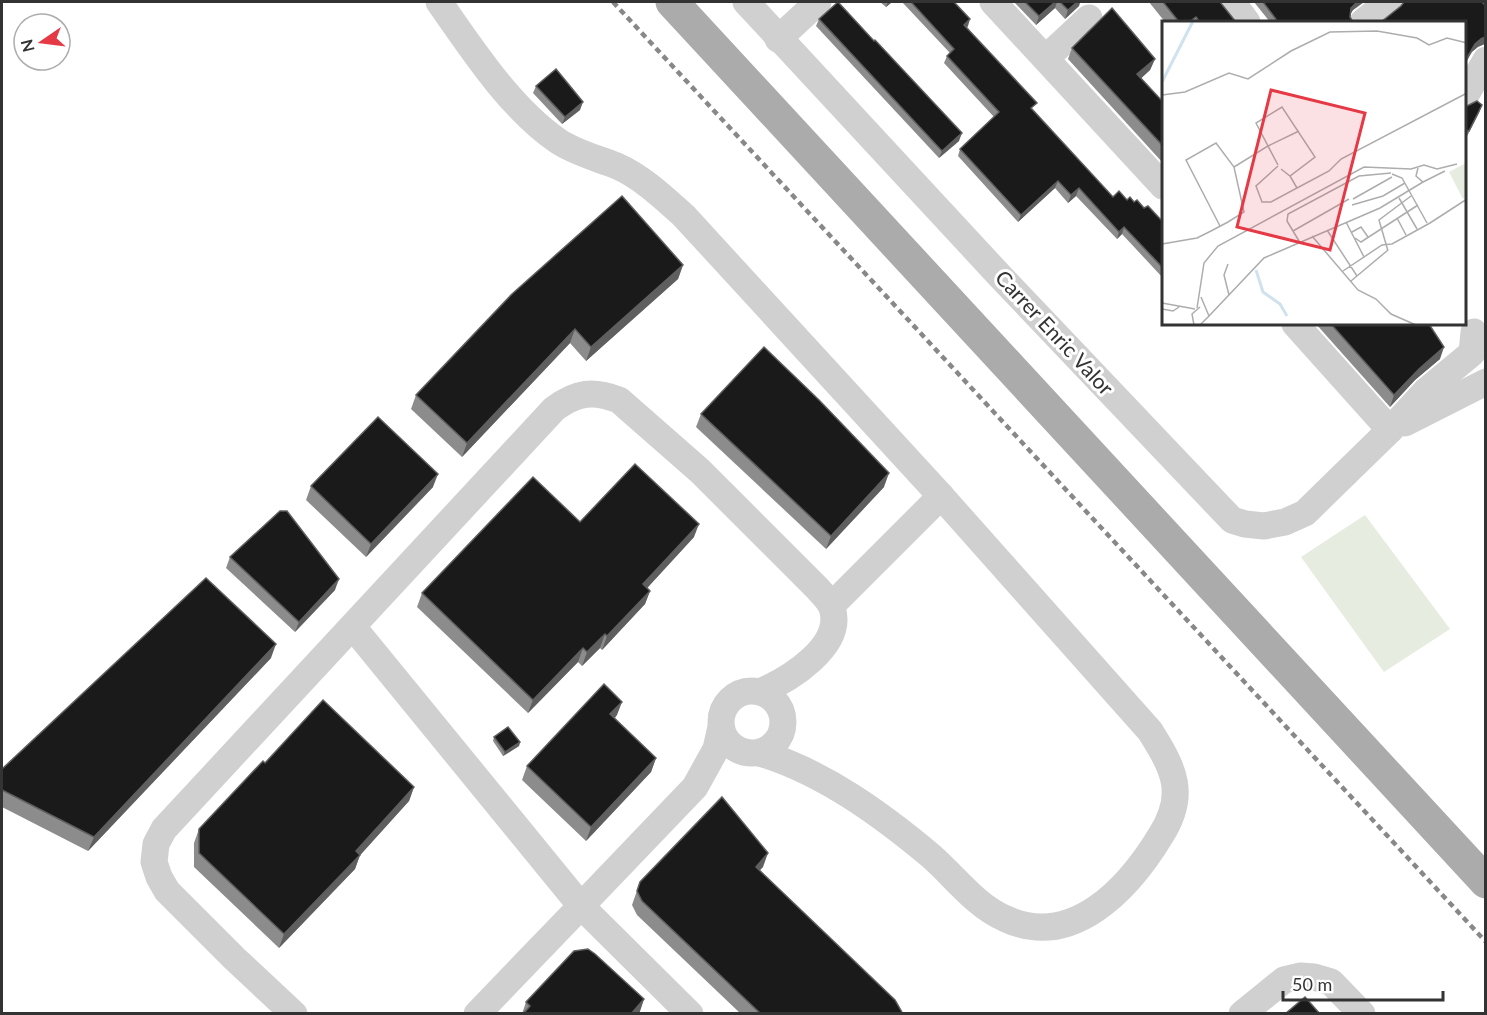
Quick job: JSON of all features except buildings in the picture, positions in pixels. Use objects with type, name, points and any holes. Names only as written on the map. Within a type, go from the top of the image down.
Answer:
[{"type":"main road","points":[[672,2],[1485,882]]},
{"type":"street","points":[[439,2],[483,63],[543,130],[578,152],[619,167],[646,184],[684,216],[941,496],[1150,731],[1172,768],[1176,786],[1175,803],[1170,820],[1138,869],[1117,893],[1099,908],[1077,920],[1053,926],[1026,925],[1003,918],[982,903],[932,857],[878,815],[789,761],[734,748],[725,737],[722,727]]},
{"type":"street","name":"Carrer Enric Valor","points":[[746,2],[999,275],[1232,520],[1264,526],[1285,522],[1305,513],[1390,430],[1426,391],[1473,353],[1475,333]]},
{"type":"street","points":[[778,39],[818,2]]},
{"type":"street","points":[[993,2],[1162,185]]},
{"type":"street","points":[[1232,2],[1246,21]]},
{"type":"street","points":[[1364,21],[1388,2]]},
{"type":"street","points":[[1046,58],[1089,18]]},
{"type":"street","points":[[1466,94],[1485,60]]},
{"type":"street","points":[[1297,326],[1390,430]]},
{"type":"street","name":"Carrer Enric Valor","points":[[1390,430],[1485,382]]},
{"type":"street","points":[[294,1014],[167,891],[154,862],[156,844],[164,829],[554,409],[569,399],[589,393],[604,394],[619,400],[700,471],[818,589],[832,606],[834,615],[827,640],[809,663],[782,721],[779,737],[774,744],[694,787]]},
{"type":"street","points":[[832,606],[941,496]]},
{"type":"street","points":[[353,627],[581,906],[690,1014]]},
{"type":"street","points":[[477,1014],[694,787],[716,748],[725,706],[732,698],[749,691],[760,692],[780,684],[809,663]]},
{"type":"street","points":[[760,692],[774,701],[782,721],[830,784]]},
{"type":"street","points":[[1242,1014],[1284,980],[1301,976],[1331,982],[1362,1014]]},
{"type":"shaded area","points":[[1365,515],[1450,629],[1384,672],[1301,557]]},
{"type":"railway","points":[[613,2],[1486,942]]}]
